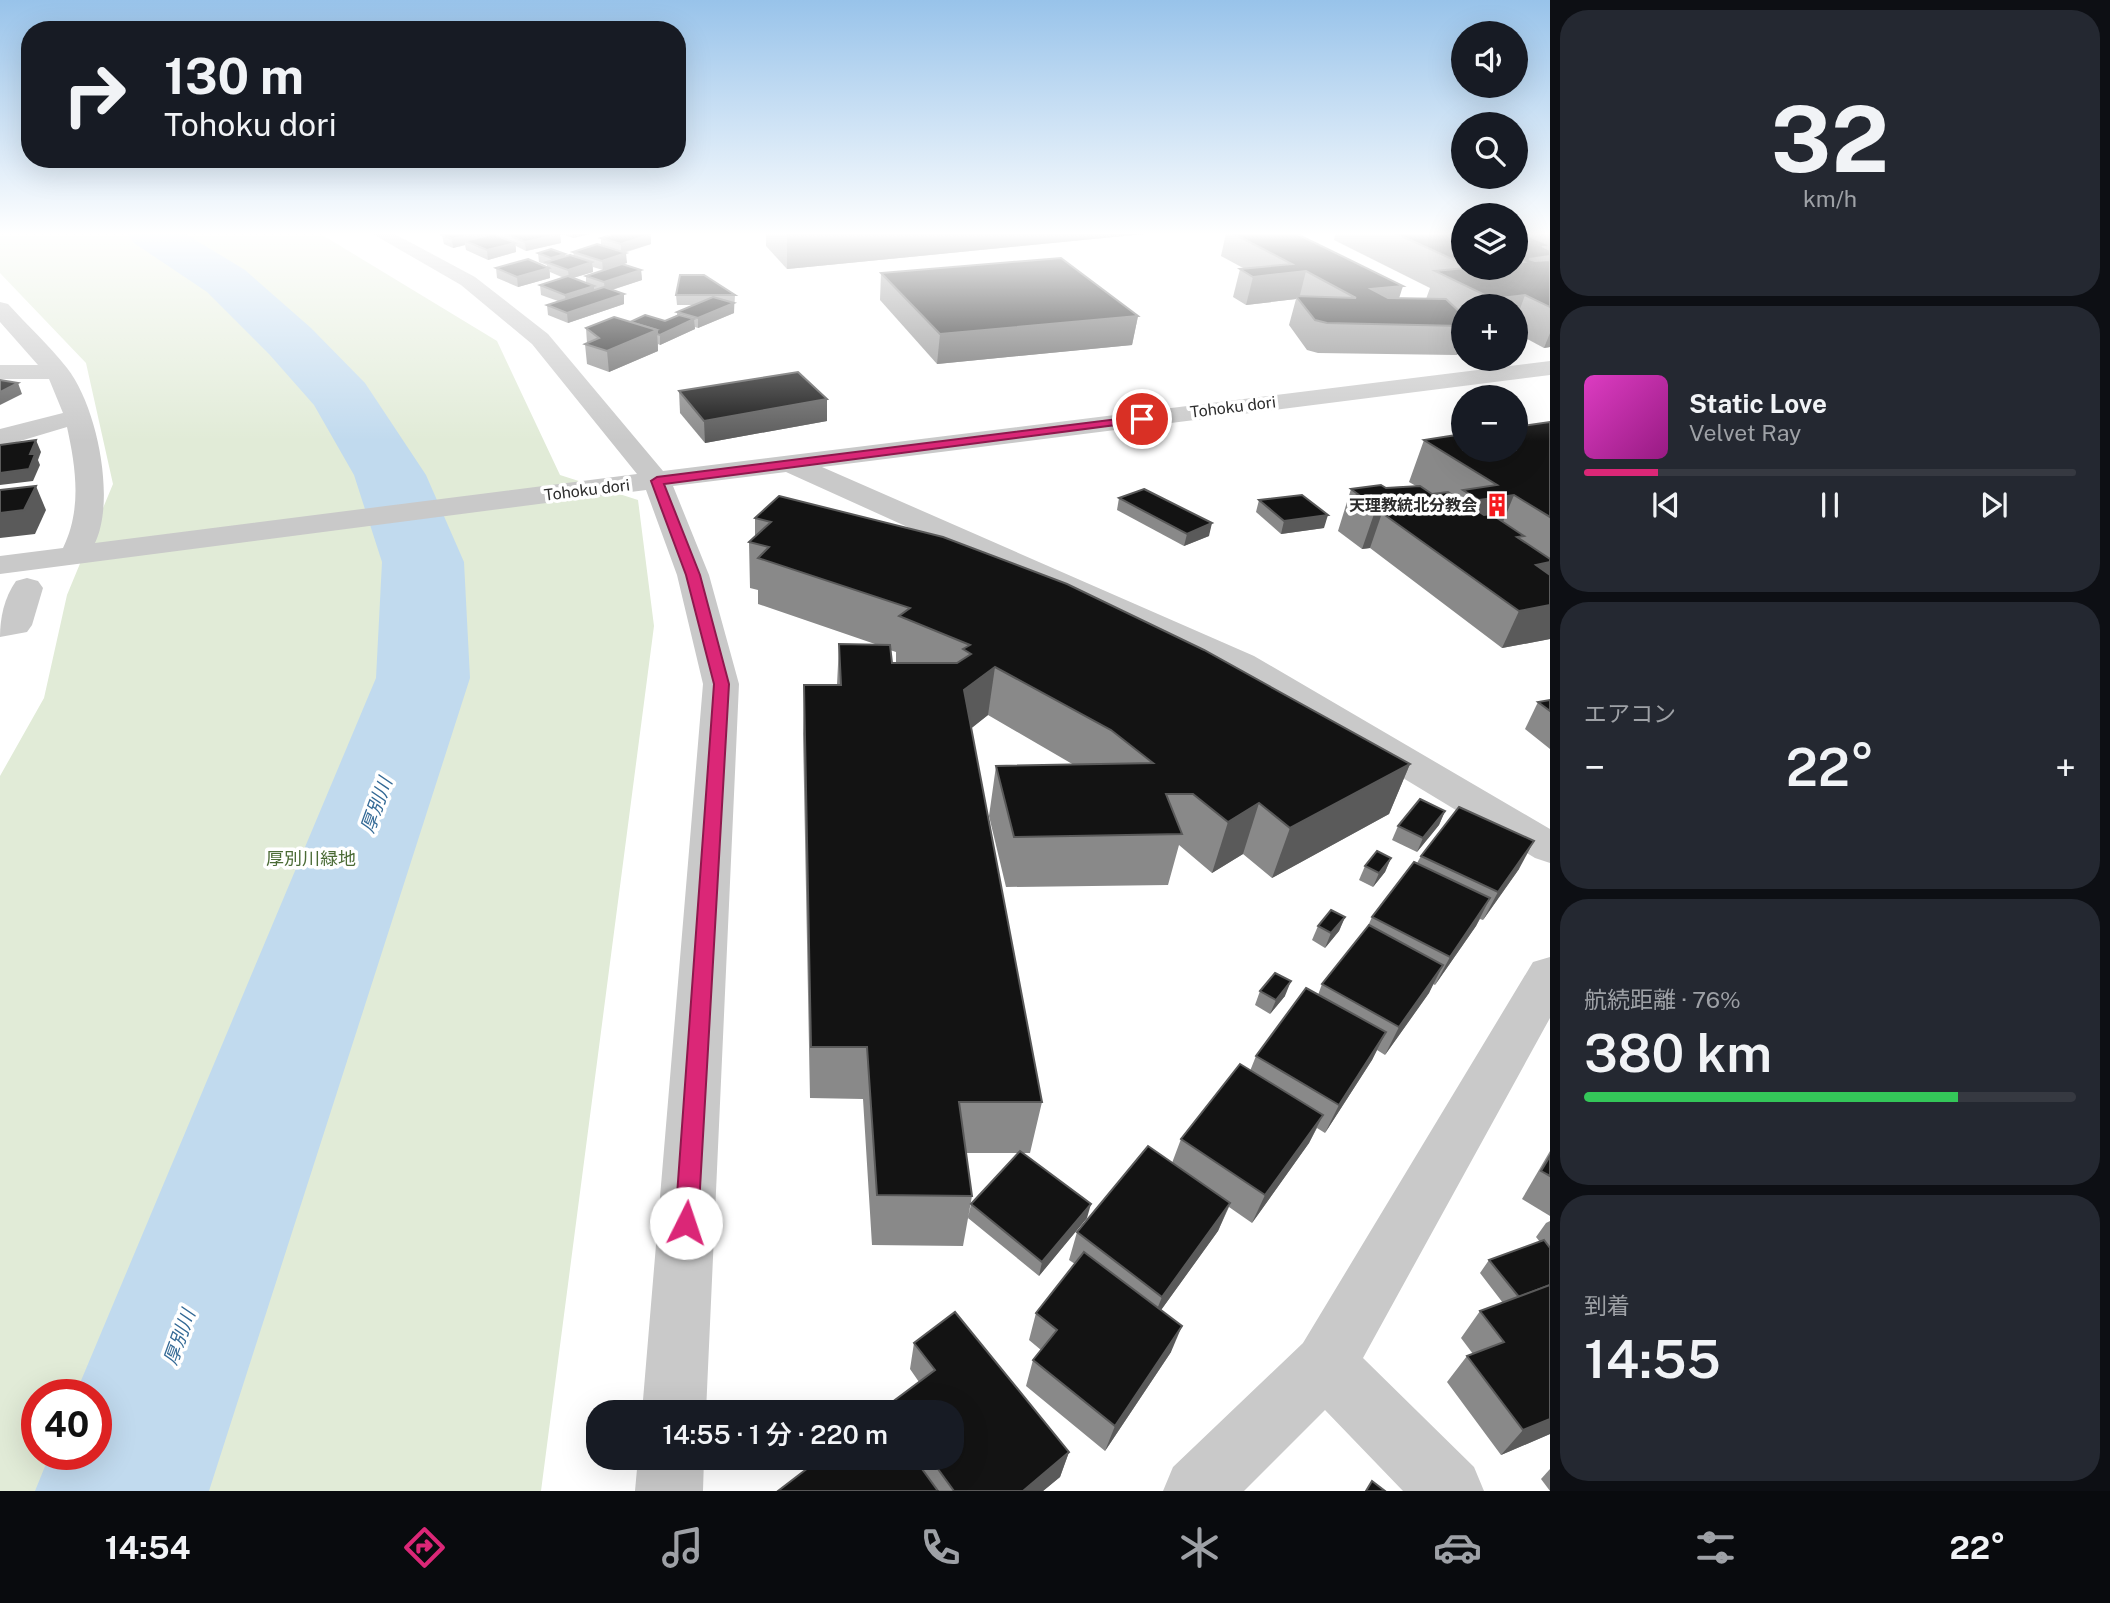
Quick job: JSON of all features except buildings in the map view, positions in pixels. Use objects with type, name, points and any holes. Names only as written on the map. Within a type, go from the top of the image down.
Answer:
[{"type":"street","points":[[495,303],[540,339],[657,481],[693,575],[721,684],[675,1400]]},
{"type":"street","points":[[0,309],[58,372],[78,417],[91,474],[87,529],[74,556]]},
{"type":"street","name":"Tohoku dori","points":[[0,565],[1550,368]]},
{"type":"street","points":[[0,372],[58,372]]},
{"type":"street","points":[[0,439],[12,433],[78,417]]},
{"type":"street","points":[[789,463],[1241,664],[1550,848]]},
{"type":"street","points":[[0,627],[15,625],[27,588]]},
{"type":"street","points":[[1197,1491],[1325,1365],[1542,1009]]},
{"type":"street","points":[[1325,1365],[1450,1491]]},
{"type":"street","points":[[669,1491],[670,1470]]},
{"type":"green space","name":"厚別川緑地","points":[[28,303],[434,303],[497,341],[560,475],[638,500],[654,626],[541,1491],[0,1491],[0,776],[44,698],[67,595],[113,484],[86,363]]},
{"type":"waterway","name":"厚別川","points":[[122,1491],[423,678],[423,562],[390,475],[342,397],[290,341],[249,303]]},
{"type":"place","name":"天理教統北分教会","points":[[1497,505]]},
{"type":"route","points":[[686,1223],[721,684],[693,575],[657,481],[1142,419]]}]
